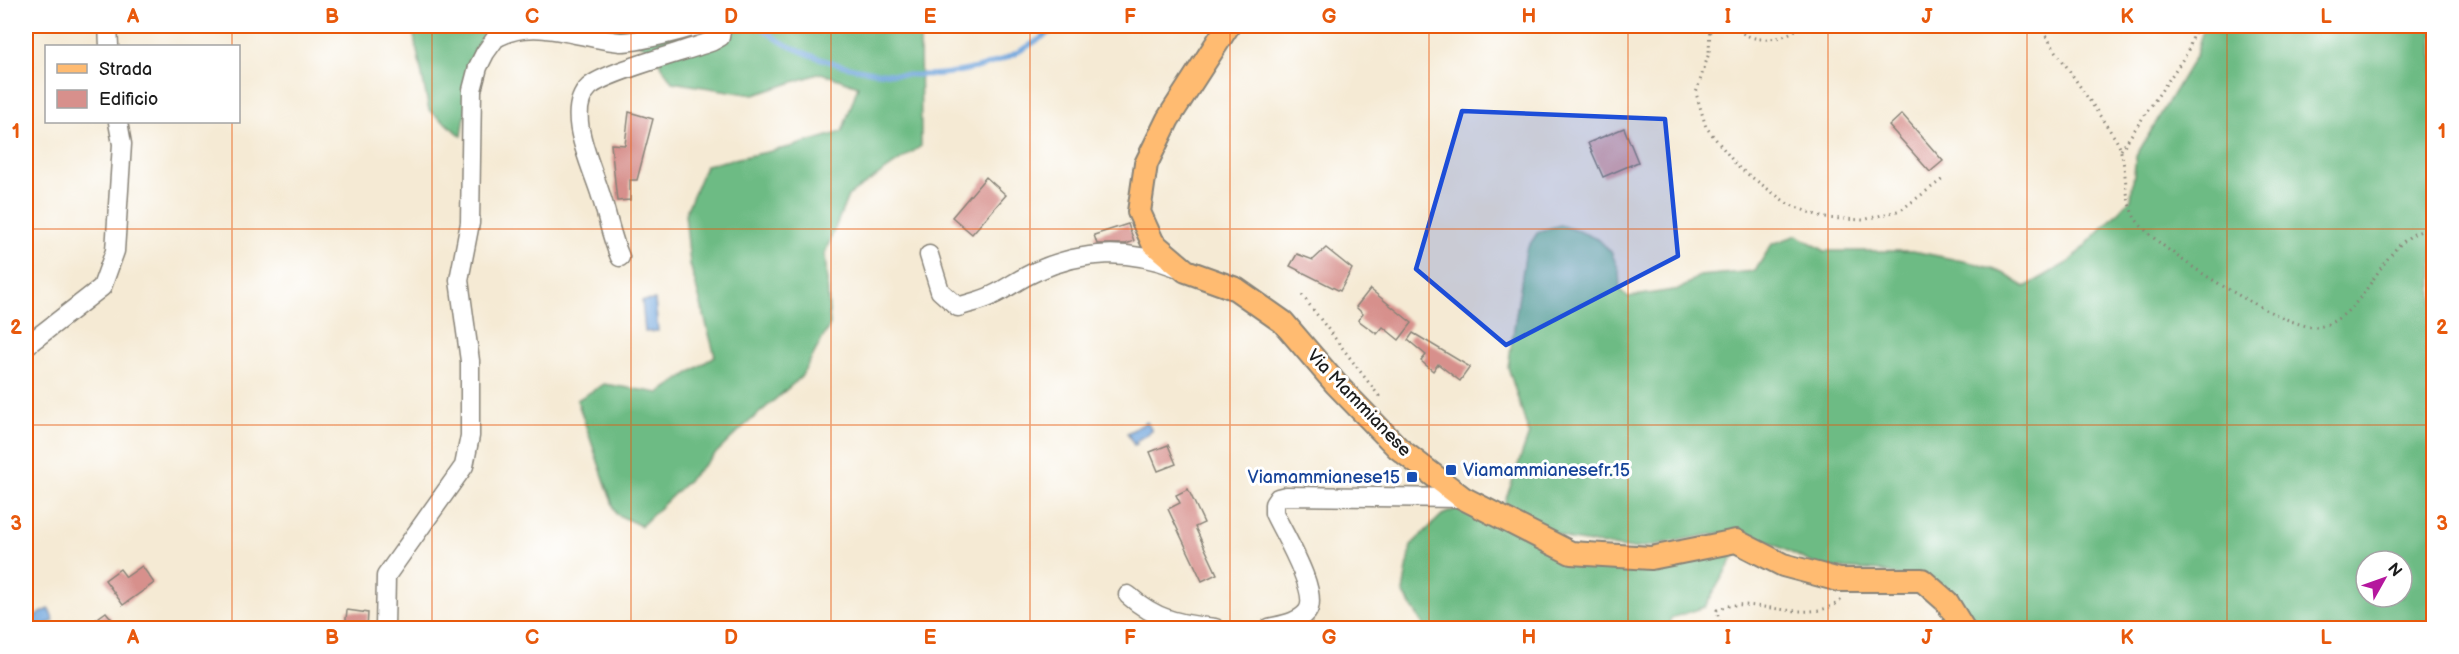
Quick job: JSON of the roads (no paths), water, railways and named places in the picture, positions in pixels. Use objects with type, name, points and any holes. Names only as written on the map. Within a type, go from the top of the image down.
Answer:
[{"type":"main road","name":"Via Mammianese","points":[[1228,26],[1168,119],[1146,165],[1139,212],[1153,243],[1186,271],[1236,289],[1283,322],[1398,448],[1463,498],[1571,553],[1651,558],[1736,541],[1782,565],[1839,580],[1922,579],[1947,602],[1963,628]]},
{"type":"street","points":[[108,26],[109,45]]},
{"type":"street","points":[[385,628],[386,576],[464,466],[470,436],[470,361],[459,280],[470,223],[472,90],[478,67],[495,39],[511,26]]},
{"type":"street","points":[[495,39],[506,33],[531,29],[623,42],[698,26]]},
{"type":"street","points":[[620,257],[612,238],[601,195],[580,132],[578,116],[582,95],[599,80],[713,41],[720,37],[721,31],[717,26]]},
{"type":"street","points":[[26,346],[102,287],[115,251],[122,144],[118,123]]},
{"type":"street","points":[[929,255],[940,291],[957,307],[990,297],[1037,271],[1072,259],[1117,253],[1149,257],[1186,271]]},
{"type":"street","points":[[1269,628],[1296,621],[1307,612],[1311,602],[1309,587],[1274,513],[1274,504],[1278,498],[1286,496],[1463,498]]},
{"type":"street","points":[[1128,595],[1159,617],[1175,622],[1215,628]]},
{"type":"water","points":[[655,300],[658,331],[645,332],[642,301]]},
{"type":"water","points":[[1147,422],[1152,431],[1136,441],[1137,444],[1134,445],[1127,433]]},
{"type":"water","points":[[49,609],[54,621],[37,628],[30,628],[26,620]]},
{"type":"waterway","points":[[759,26],[789,46],[842,65],[869,71],[926,75],[982,66],[1008,57],[1028,47],[1059,26]]},
{"type":"place","name":"Viamammianesefr.15","points":[[1451,470]]},
{"type":"place","name":"Viamammianese15","points":[[1412,477]]}]
